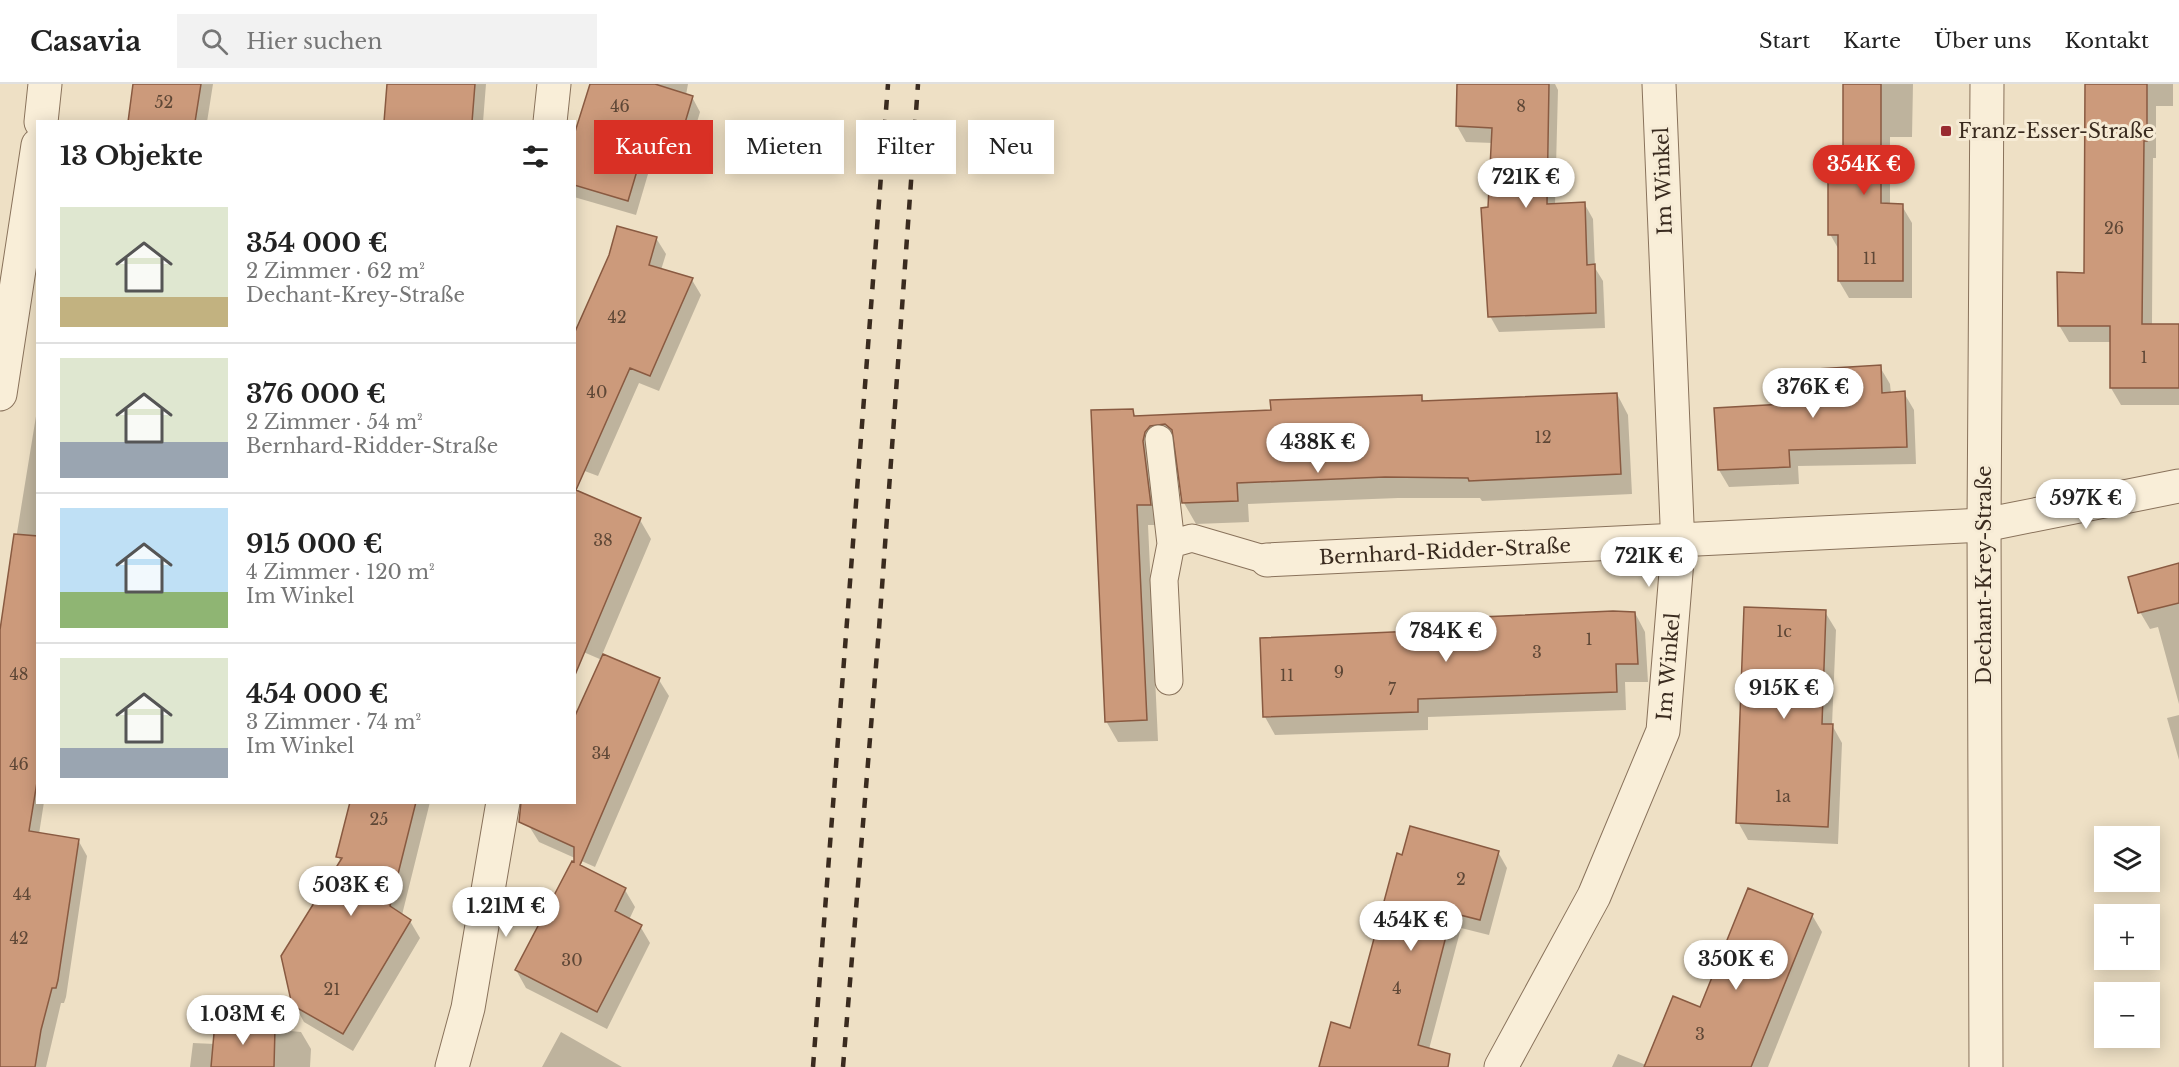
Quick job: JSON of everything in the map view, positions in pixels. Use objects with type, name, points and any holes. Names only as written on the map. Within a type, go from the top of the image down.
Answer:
[{"type":"street","points":[[40,120],[45,84]]},
{"type":"street","points":[[550,120],[554,84]]},
{"type":"street","name":"Im Winkel","points":[[1501,1067],[1594,896],[1663,731],[1678,540],[1659,84]]},
{"type":"street","name":"Dechant-Krey-Straße","points":[[1986,1067],[1984,525],[1987,84]]},
{"type":"street","points":[[0,394],[33,213],[36,172]]},
{"type":"street","points":[[1984,525],[2179,486]]},
{"type":"street","name":"Bernhard-Ridder-Straße","points":[[1266,560],[1984,525]]},
{"type":"street","points":[[452,1067],[468,1008],[503,804]]},
{"type":"lane","points":[[1158,439],[1172,544],[1164,580],[1169,681]]},
{"type":"lane","points":[[1172,544],[1192,538],[1266,560]]},
{"type":"building","points":[[133,84],[201,84],[195,120],[128,120]]},
{"type":"building","points":[[387,84],[475,84],[472,120],[384,120]]},
{"type":"building","points":[[590,84],[655,84],[693,96],[686,120],[594,120],[594,174],[636,174],[628,201],[576,186],[576,129]]},
{"type":"building","points":[[1457,84],[1549,84],[1547,204],[1585,202],[1587,265],[1595,264],[1596,313],[1488,317],[1481,208],[1488,207],[1492,128],[1456,126]]},
{"type":"building","points":[[1843,84],[1881,84],[1881,203],[1903,204],[1903,281],[1838,281],[1838,235],[1828,235],[1828,172],[1843,172]]},
{"type":"building","points":[[2085,84],[2147,84],[2147,141],[2144,141],[2142,324],[2179,324],[2179,388],[2110,388],[2110,326],[2058,326],[2057,272],[2084,273]]},
{"type":"building","points":[[617,226],[657,237],[649,265],[693,278],[650,376],[630,368],[576,490],[576,329],[609,255]]},
{"type":"building","points":[[1881,365],[1882,393],[1905,391],[1907,447],[1789,450],[1790,467],[1718,470],[1714,408],[1786,404],[1784,371]]},
{"type":"building","points":[[1617,393],[1621,474],[1469,481],[1468,478],[1385,477],[1237,483],[1238,501],[1182,503],[1172,430],[1165,424],[1150,426],[1145,432],[1143,441],[1151,505],[1137,505],[1147,720],[1105,722],[1091,410],[1133,409],[1134,416],[1271,410],[1270,400],[1422,395],[1422,401]]},
{"type":"building","points":[[576,490],[641,518],[576,673]]},
{"type":"building","points":[[14,534],[36,536],[36,788],[29,831],[79,839],[58,980],[56,988],[52,988],[41,1030],[35,1067],[0,1067],[0,630]]},
{"type":"building","points":[[2179,563],[2179,603],[2138,613],[2128,577]]},
{"type":"building","points":[[1744,607],[1826,610],[1822,724],[1833,724],[1828,827],[1736,823]]},
{"type":"building","points":[[1635,612],[1638,664],[1616,664],[1617,692],[1418,699],[1418,712],[1263,717],[1260,638],[1415,631],[1459,626],[1458,618]]},
{"type":"building","points":[[603,654],[660,678],[580,865],[626,888],[615,911],[642,925],[597,1012],[515,970],[572,861],[574,862],[574,847],[519,822],[521,804],[576,804],[576,714]]},
{"type":"building","points":[[349,804],[416,804],[390,906],[411,920],[343,1034],[292,1005],[281,956],[342,858],[336,857]]},
{"type":"building","points":[[1410,826],[1499,851],[1480,920],[1452,913],[1418,1045],[1450,1054],[1448,1067],[1319,1067],[1331,1022],[1350,1028],[1397,853],[1402,855]]},
{"type":"building","points":[[1748,888],[1813,914],[1751,1067],[1644,1067],[1673,996],[1700,1007]]},
{"type":"building","points":[[215,1022],[275,1028],[274,1067],[211,1067]]},
{"type":"railway","points":[[813,1067],[888,84]]},
{"type":"railway","points":[[843,1067],[879,629],[918,84]]},
{"type":"place","name":"Franz-Esser-Straße","points":[[1946,131]]}]
